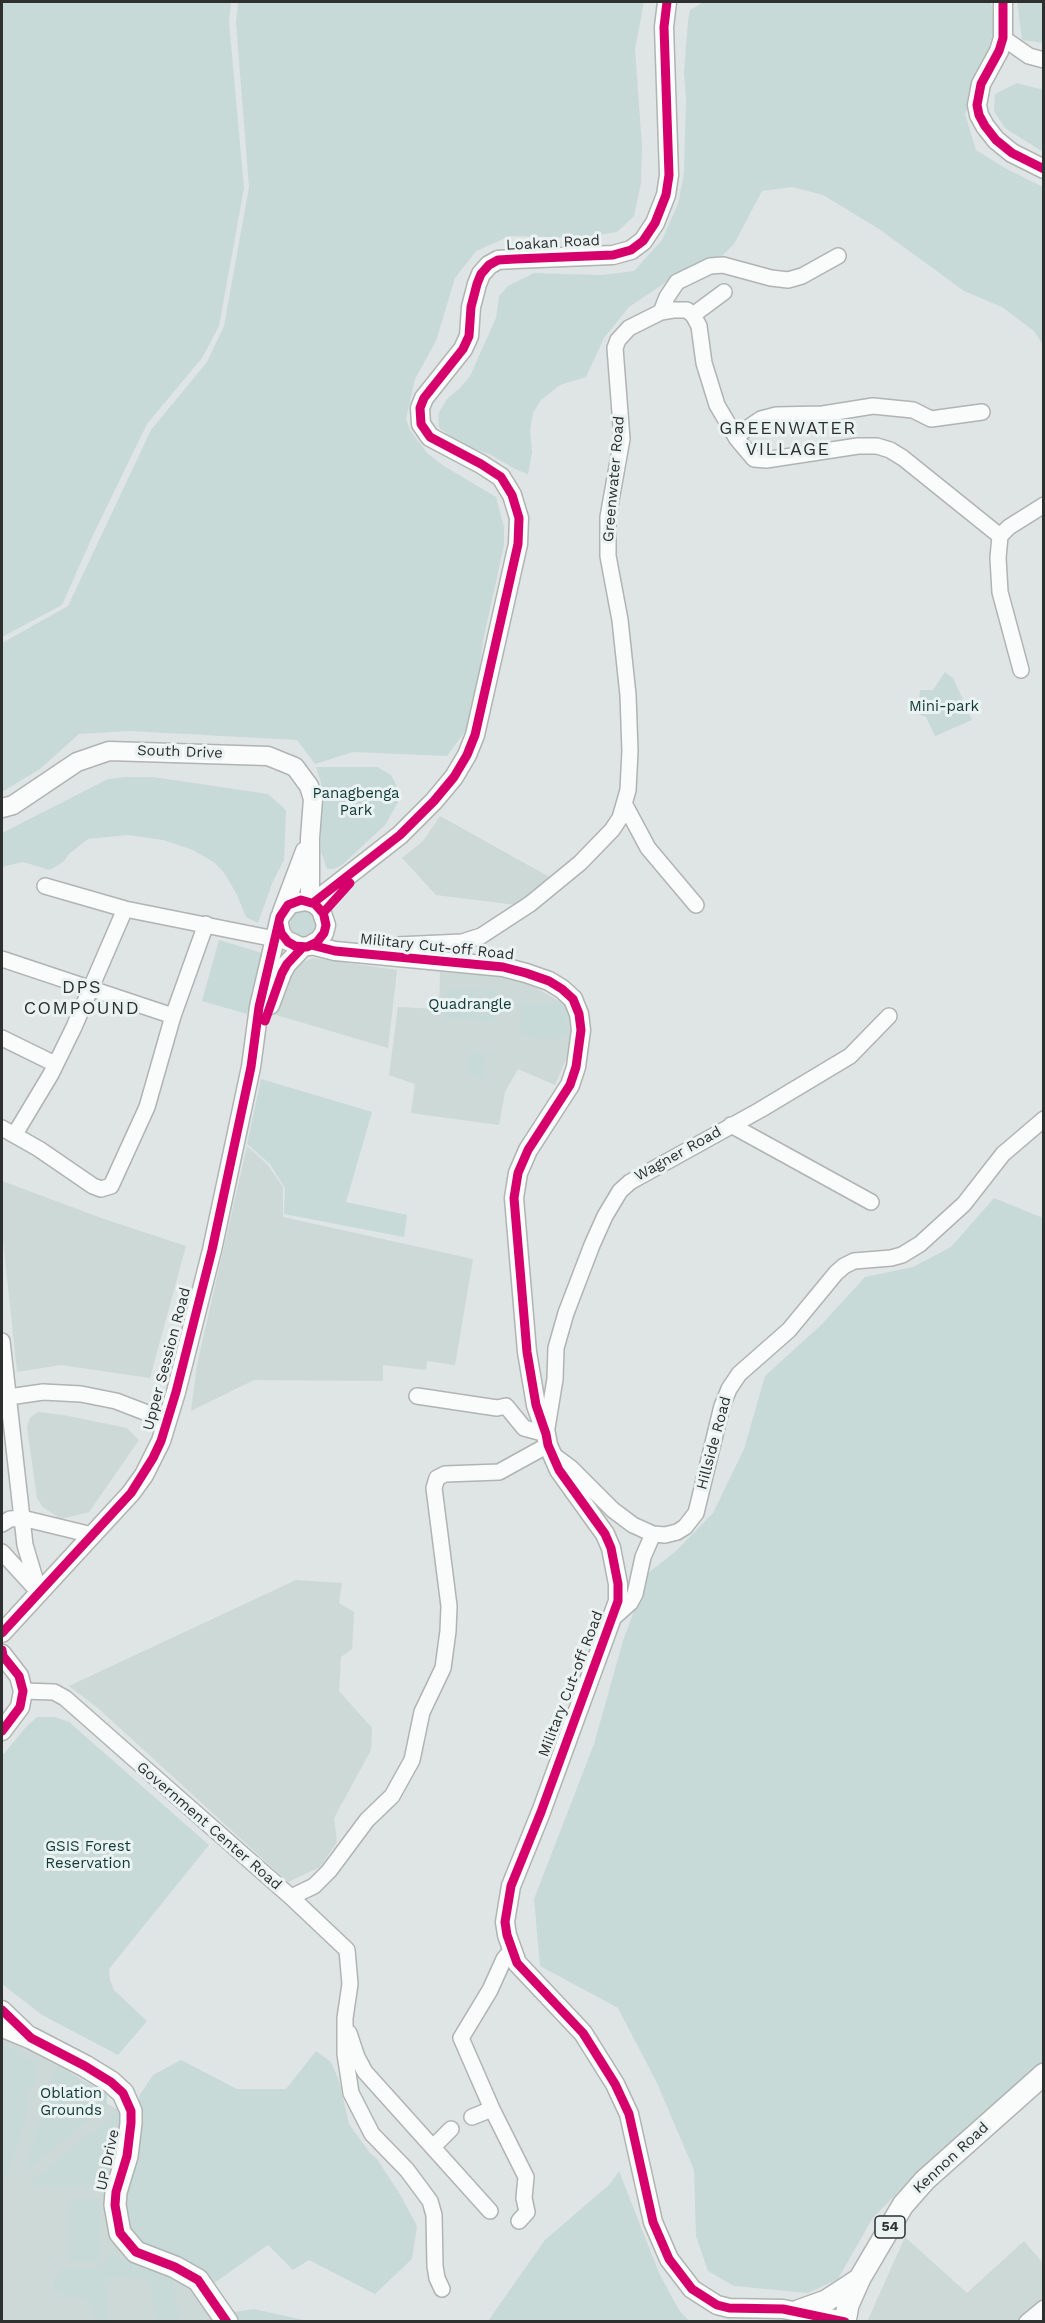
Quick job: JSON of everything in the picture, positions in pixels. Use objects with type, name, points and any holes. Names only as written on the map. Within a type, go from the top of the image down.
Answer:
[{"type":"highway","name":"UP Drive","points":[[2,2026],[31,2038],[92,2071],[123,2093],[131,2111],[132,2123],[127,2156],[116,2192],[115,2205],[120,2233],[136,2252],[175,2267],[198,2280],[227,2322]]},
{"type":"highway","name":"Kennon Road","points":[[845,2321],[848,2305],[860,2278],[903,2205],[925,2180],[1044,2074]]},
{"type":"highway","points":[[806,2316],[860,2278]]},
{"type":"main road","name":"Loakan Road","points":[[290,935],[322,937],[318,911],[434,801],[454,777],[467,755],[481,713],[504,615],[519,531],[517,507],[507,486],[492,470],[426,434],[419,419],[421,403],[463,349],[469,336],[474,293],[481,274],[489,265],[498,260],[613,255],[631,250],[643,241],[655,223],[666,195],[669,174],[663,27],[667,2]]},
{"type":"main road","points":[[1004,2],[1003,38],[996,57],[981,84],[977,105],[979,115],[984,126],[996,140],[1028,163],[1044,169]]},
{"type":"main road","name":"South Drive","points":[[2,808],[13,805],[77,762],[109,750],[247,754],[268,756],[295,767],[309,786],[313,799],[310,838],[290,935]]},
{"type":"main road","name":"South Drive","points":[[310,838],[318,911]]},
{"type":"main road","points":[[290,935],[294,902],[318,911]]},
{"type":"main road","name":"Military Cut-off Road","points":[[318,911],[338,939],[363,953]]},
{"type":"main road","name":"Military Cut-off Road","points":[[290,935],[334,951],[503,967],[532,974],[562,989],[573,999],[579,1014],[581,1030],[576,1067],[570,1085],[528,1150],[518,1173],[514,1198],[530,1374],[536,1405],[559,1470],[605,1534],[611,1548],[618,1584],[618,1601],[541,1812],[511,1886],[505,1922],[511,1951],[522,1970],[583,2033],[615,2084],[629,2114],[653,2222],[669,2259],[687,2284],[699,2295],[717,2305],[729,2308],[845,2321]]},
{"type":"main road","name":"Upper Session Road","points":[[2,1633],[131,1493],[144,1475],[161,1441],[212,1250],[256,1040],[260,1007],[290,935]]},
{"type":"main road","name":"Upper Session Road","points":[[256,1040],[287,963],[290,935]]},
{"type":"main road","points":[[2,1653],[19,1676],[23,1691],[20,1707],[2,1731]]},
{"type":"main road","name":"UP Drive","points":[[2,2010],[31,2038]]},
{"type":"street","points":[[1003,38],[1029,56],[1044,60]]},
{"type":"street","points":[[661,312],[676,282],[710,266],[723,265],[771,278],[788,280],[802,276],[838,256]]},
{"type":"street","points":[[724,292],[693,315],[699,326],[704,363],[717,405],[750,456],[760,460],[866,445],[890,450],[1000,536]]},
{"type":"street","name":"Greenwater Road","points":[[382,956],[387,950],[397,945],[472,940],[514,916],[580,863],[612,830],[620,818],[625,805],[630,774],[627,695],[620,620],[608,556],[608,517],[621,439],[621,405],[614,357],[618,340],[629,328],[661,312],[680,309],[693,315]]},
{"type":"street","points":[[736,436],[761,419],[776,415],[832,413],[873,406],[913,410],[931,420],[982,412]]},
{"type":"street","points":[[1022,670],[1000,592],[998,558],[1000,536],[1010,526],[1044,505]]},
{"type":"street","points":[[625,805],[648,848],[696,904]]},
{"type":"street","points":[[45,886],[125,909],[206,924],[290,935]]},
{"type":"street","points":[[125,909],[92,989],[55,1064],[8,1131],[101,1189],[111,1186],[147,1107],[173,1016],[206,924]]},
{"type":"street","points":[[2,958],[173,1016]]},
{"type":"street","name":"Wagner Road","points":[[549,1444],[556,1348],[566,1313],[592,1245],[616,1195],[630,1182],[850,1056],[889,1016]]},
{"type":"street","points":[[2,1038],[55,1064]]},
{"type":"street","name":"Hillside Road","points":[[653,1534],[677,1532],[685,1527],[696,1513],[716,1423],[729,1389],[739,1374],[789,1330],[844,1266],[854,1261],[902,1255],[920,1244],[964,1204],[1003,1154],[1044,1119]]},
{"type":"street","points":[[731,1125],[871,1202]]},
{"type":"street","points":[[2,1341],[5,1398],[25,1545],[39,1592]]},
{"type":"street","points":[[5,1398],[43,1392],[81,1394],[116,1401],[168,1421]]},
{"type":"street","points":[[417,1396],[497,1408],[506,1406],[524,1428],[549,1444],[622,1518],[653,1534],[643,1557],[630,1604],[612,1620]]},
{"type":"street","name":"Government Center Road","points":[[23,1691],[54,1692],[65,1698],[291,1897],[314,1886],[329,1871],[367,1820],[392,1796],[412,1760],[423,1712],[443,1668],[448,1631],[447,1580],[434,1488],[437,1478],[439,1475],[456,1472],[499,1472],[549,1444]]},
{"type":"street","points":[[2,1524],[10,1519],[22,1518],[92,1534]]},
{"type":"street","points":[[2,1552],[39,1592]]},
{"type":"street","points":[[291,1897],[347,1950],[350,1984],[345,2018],[345,2055],[351,2093],[372,2134],[407,2170],[430,2201],[434,2215],[435,2265],[442,2289]]},
{"type":"street","points":[[511,1951],[504,1959],[490,1990],[461,2038],[492,2109],[526,2177],[524,2198],[527,2212],[519,2221]]},
{"type":"street","points":[[345,2018],[357,2057],[365,2072],[490,2211]]},
{"type":"street","points":[[472,2117],[492,2109]]},
{"type":"street","points":[[433,2147],[451,2129]]},
{"type":"street","points":[[1027,2322],[1044,2308]]},
{"type":"shaded area","points":[[440,816],[553,879],[524,906],[436,895],[402,858],[423,841]]},
{"type":"shaded area","points":[[313,958],[397,970],[388,1048],[273,1014],[277,997],[291,973],[305,961]]},
{"type":"shaded area","points":[[440,972],[503,976],[529,984],[566,1005],[572,1038],[555,1085],[518,1069],[505,1092],[499,1125],[411,1113],[415,1084],[389,1075],[398,1007],[439,1009]]},
{"type":"shaded area","points":[[247,1146],[268,1165],[283,1187],[283,1217],[473,1259],[455,1365],[427,1361],[426,1370],[383,1365],[383,1381],[254,1380],[191,1411],[197,1365]]},
{"type":"shaded area","points":[[2,1181],[104,1219],[186,1246],[150,1378],[61,1365],[17,1372],[2,1230]]},
{"type":"shaded area","points":[[38,1412],[127,1428],[139,1440],[89,1512],[61,1519],[43,1507],[37,1498],[27,1427],[30,1418]]},
{"type":"shaded area","points":[[296,1580],[342,1583],[339,1603],[354,1612],[352,1649],[341,1657],[339,1691],[372,1728],[371,1750],[334,1818],[337,1842],[320,1867],[288,1882],[98,1708],[69,1686]]},
{"type":"shaded area","points":[[2,2035],[107,2094],[107,2104],[122,2111],[124,2119],[109,2214],[198,2297],[214,2321],[2,2321]]},
{"type":"shaded area","points":[[905,2237],[967,2293],[1024,2241],[1043,2263],[1043,2321],[867,2322]]},
{"type":"green space","points":[[2,2],[231,2],[229,22],[244,188],[219,326],[202,358],[147,424],[62,605],[2,637]]},
{"type":"green space","points":[[238,2],[644,2],[635,49],[642,147],[641,183],[634,216],[617,232],[580,238],[510,236],[476,251],[455,278],[436,341],[415,379],[406,419],[410,430],[427,453],[444,466],[496,497],[504,527],[504,545],[483,641],[474,719],[447,756],[353,752],[315,764],[297,740],[129,731],[79,734],[40,769],[2,792],[2,643],[68,606],[151,430],[207,362],[224,326],[249,187],[236,23]]},
{"type":"green space","points":[[704,2],[991,2],[996,34],[965,114],[976,150],[1043,187],[1043,345],[1034,331],[1002,307],[964,291],[879,229],[823,195],[792,187],[762,191],[734,244],[722,256],[678,274],[629,307],[604,338],[586,377],[560,385],[541,400],[533,413],[530,430],[532,452],[528,474],[489,454],[463,445],[439,428],[438,414],[447,399],[470,376],[496,318],[499,296],[508,286],[534,273],[602,275],[634,271],[662,240],[678,204],[684,173],[686,99],[684,72],[688,21],[690,10]]},
{"type":"green space","points":[[1017,2],[1043,2],[1043,43],[1022,40]]},
{"type":"green space","points":[[1017,83],[1043,88],[1043,152],[1005,128],[994,111],[995,94]]},
{"type":"green space","name":"Mini-park","points":[[945,672],[953,678],[972,720],[935,736],[926,717],[918,714],[920,690],[933,690]]},
{"type":"green space","name":"Panagbenga Park","points":[[316,767],[377,767],[391,775],[396,784],[398,802],[386,824],[342,865],[334,869],[327,869],[321,852],[321,783]]},
{"type":"green space","points":[[153,777],[268,794],[286,810],[284,860],[273,881],[258,923],[246,917],[225,874],[215,863],[193,850],[163,840],[128,835],[88,839],[69,854],[63,862],[50,870],[23,862],[5,866],[2,869],[2,833],[108,779]]},
{"type":"green space","points":[[307,908],[320,920],[313,936],[304,938],[295,935],[290,927],[291,917],[297,910]]},
{"type":"green space","points":[[219,940],[262,953],[247,1014],[202,1001]]},
{"type":"green space","name":"Quadrangle","points":[[446,989],[496,991],[495,1022],[444,1019]]},
{"type":"green space","points":[[521,1004],[565,1005],[567,1037],[552,1039],[521,1037]]},
{"type":"green space","points":[[470,1052],[486,1054],[483,1077],[467,1076]]},
{"type":"green space","points":[[261,1079],[372,1112],[346,1202],[407,1215],[404,1237],[284,1214],[285,1188],[270,1164],[247,1144]]},
{"type":"green space","points":[[994,1198],[1043,1218],[1043,2066],[931,2158],[872,2219],[838,2279],[808,2293],[734,2286],[708,2271],[696,2236],[694,2170],[657,2083],[618,2008],[540,1966],[534,1899],[594,1744],[623,1641],[648,1573],[676,1551],[713,1513],[744,1449],[765,1376],[821,1325],[865,1277],[913,1267],[951,1247]]},
{"type":"green space","name":"GSIS Forest Reservation","points":[[37,1717],[55,1717],[69,1722],[209,1845],[109,1969],[114,1990],[147,2021],[118,2055],[42,2015],[2,1984],[2,1756]]},
{"type":"green space","points":[[2,2045],[37,2062],[35,2085],[29,2088],[25,2097],[28,2108],[25,2123],[2,2186]]},
{"type":"green space","points":[[316,2051],[331,2062],[339,2081],[349,2124],[377,2159],[417,2226],[412,2259],[375,2294],[309,2260],[293,2270],[268,2245],[210,2286],[163,2252],[135,2238],[127,2223],[123,2203],[140,2114],[139,2096],[153,2075],[181,2060],[237,2089],[286,2089]]},
{"type":"green space","name":"Oblation Grounds","points":[[57,2065],[107,2094],[107,2104],[25,2172]]},
{"type":"green space","name":"Oblation Grounds","points":[[119,2111],[119,2123],[105,2185],[27,2185]]},
{"type":"green space","points":[[619,2171],[659,2273],[679,2310],[689,2321],[488,2321],[545,2240],[610,2184]]},
{"type":"green space","points":[[71,2199],[100,2200],[99,2262],[69,2261]]},
{"type":"green space","points":[[111,2253],[132,2264],[167,2275],[174,2281],[175,2302],[179,2312],[177,2321],[158,2321],[154,2310],[150,2279],[105,2277],[106,2319],[117,2321],[95,2321],[93,2309],[87,2300],[62,2294],[53,2286],[61,2269],[93,2268],[101,2265]]},
{"type":"green space","points":[[254,2309],[308,2321],[236,2321],[234,2312]]},
{"type":"cycle path","points":[[313,903],[400,835],[434,801],[454,777],[475,735],[518,544],[519,518],[512,495],[501,477],[430,437],[421,424],[420,408],[424,398],[463,349],[469,336],[471,307],[477,284],[481,274],[489,265],[498,260],[613,255],[631,250],[643,241],[655,223],[666,195],[669,175],[664,27],[667,2]]},
{"type":"cycle path","points":[[1003,2],[1003,38],[999,51],[981,84],[977,105],[979,115],[996,140],[1012,153],[1044,169]]},
{"type":"cycle path","points":[[2,1633],[131,1493],[161,1441],[176,1392],[212,1250],[251,1067],[259,1007],[280,917],[288,905],[301,900],[315,904],[323,913],[350,883]]},
{"type":"cycle path","points":[[279,924],[281,933],[288,942],[295,946],[307,947],[317,942],[324,933],[326,925],[324,916]]},
{"type":"cycle path","points":[[311,945],[335,951],[503,967],[549,981],[562,989],[573,999],[579,1014],[581,1030],[576,1067],[570,1085],[528,1150],[518,1173],[514,1198],[527,1352],[536,1405],[548,1445],[559,1470],[605,1534],[611,1548],[618,1584],[618,1601],[541,1812],[511,1886],[505,1922],[507,1935],[517,1963],[583,2033],[615,2084],[629,2114],[653,2222],[669,2259],[692,2289],[717,2305],[729,2308],[783,2309],[845,2322]]},
{"type":"cycle path","points":[[265,1021],[282,973],[303,947]]},
{"type":"cycle path","points":[[2,1650],[3,1656],[19,1676],[23,1691],[20,1707],[2,1731]]},
{"type":"cycle path","points":[[2,2010],[31,2038],[85,2066],[111,2082],[123,2093],[131,2111],[131,2123],[127,2156],[116,2192],[115,2205],[120,2233],[136,2252],[175,2267],[198,2280],[227,2322]]},
{"type":"district","name":"GREENWATER VILLAGE","points":[[788,439]]},
{"type":"district","name":"DPS COMPOUND","points":[[82,998]]}]
